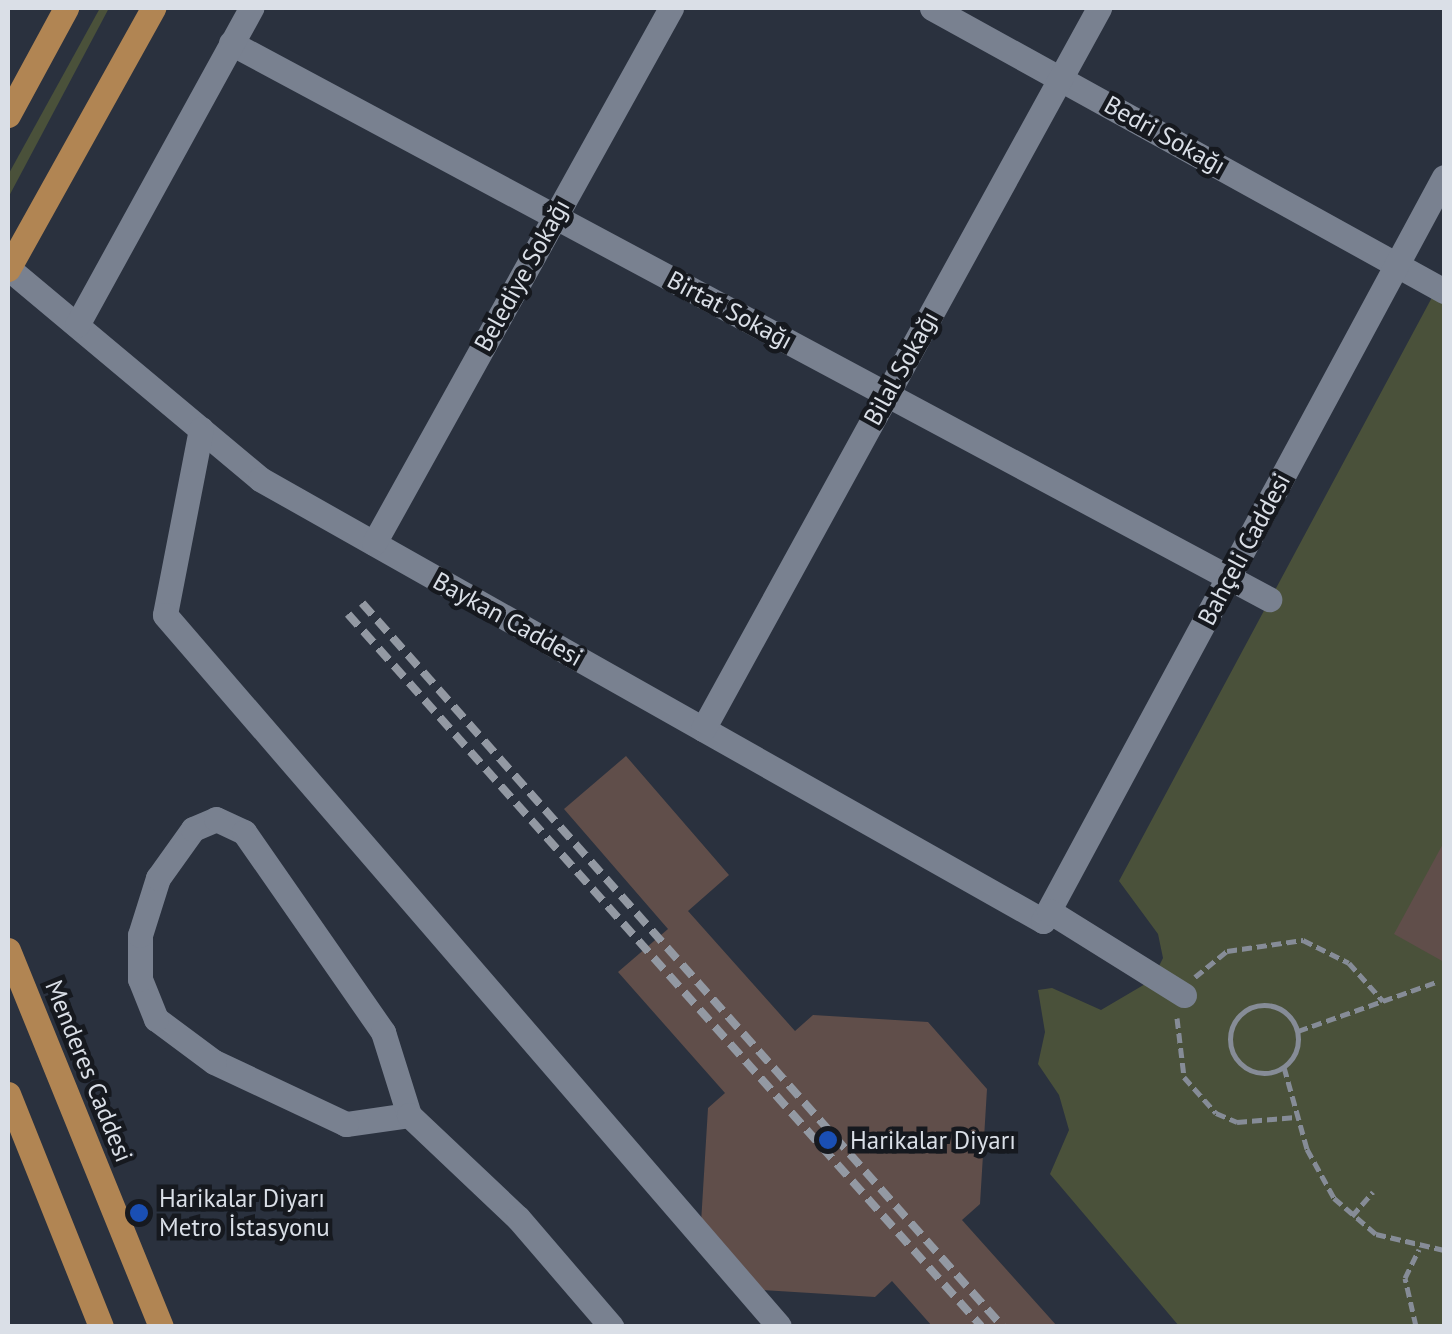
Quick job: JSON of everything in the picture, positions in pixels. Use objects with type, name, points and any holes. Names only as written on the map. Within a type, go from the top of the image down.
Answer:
[{"type":"main road","points":[[8,114],[66,8]]},
{"type":"main road","points":[[8,268],[152,8]]},
{"type":"main road","name":"Menderes Caddesi","points":[[8,950],[161,1326]]},
{"type":"main road","points":[[8,1099],[101,1326]]},
{"type":"street","points":[[77,325],[250,8]]},
{"type":"street","name":"Belediye Sokağı","points":[[374,543],[671,8]]},
{"type":"street","name":"Bedri Sokağı","points":[[932,8],[1398,262],[1444,291]]},
{"type":"street","name":"Bilal Sokağı","points":[[703,729],[1099,8]]},
{"type":"street","name":"Birtat Sokağı","points":[[231,43],[1269,599]]},
{"type":"street","name":"Bahçeli Caddesi","points":[[1046,916],[1444,177]]},
{"type":"street","name":"Baykan Caddesi","points":[[8,268],[260,479],[1184,995]]},
{"type":"street","points":[[200,428],[165,616],[779,1326]]},
{"type":"street","points":[[409,1115],[346,1124],[214,1062],[156,1019],[140,978],[140,934],[158,878],[193,829],[216,820],[244,832],[286,884],[383,1032],[409,1115],[518,1218],[612,1326]]},
{"type":"path","points":[[1296,1116],[1237,1122],[1198,1097],[1176,1053],[1184,995],[1227,950],[1274,938],[1327,948],[1383,1001]]},
{"type":"path","points":[[1436,982],[1298,1032],[1284,1067],[1317,1174],[1352,1216],[1419,1249],[1444,1250]]},
{"type":"path","points":[[1284,1067],[1247,1070],[1229,1036],[1252,1006],[1288,1014],[1298,1032]]},
{"type":"path","points":[[1352,1216],[1374,1192]]},
{"type":"path","points":[[1416,1326],[1405,1278],[1419,1249]]},
{"type":"green space","points":[[100,8],[109,8],[8,198],[8,175]]},
{"type":"green space","name":"Harikalar Diyarı","points":[[1444,275],[1444,1326],[1179,1326],[1050,1174],[1069,1130],[1059,1095],[1038,1064],[1045,1032],[1038,990],[1052,988],[1101,1010],[1152,980],[1163,958],[1158,934],[1119,881]]},
{"type":"building","points":[[626,756],[729,875],[688,911],[795,1031],[813,1015],[928,1022],[987,1089],[980,1204],[962,1220],[1057,1326],[932,1326],[892,1281],[875,1297],[760,1290],[701,1223],[708,1108],[725,1093],[618,972],[668,929],[564,809]]},
{"type":"building","points":[[1444,842],[1444,962],[1394,934]]},
{"type":"railway","points":[[362,603],[1002,1326]]},
{"type":"railway","points":[[348,614],[981,1326]]},
{"type":"place","name":"Harikalar Diyarı","points":[[828,1140]]},
{"type":"place","name":"Harikalar Diyarı Metro İstasyonu","points":[[139,1213]]}]
